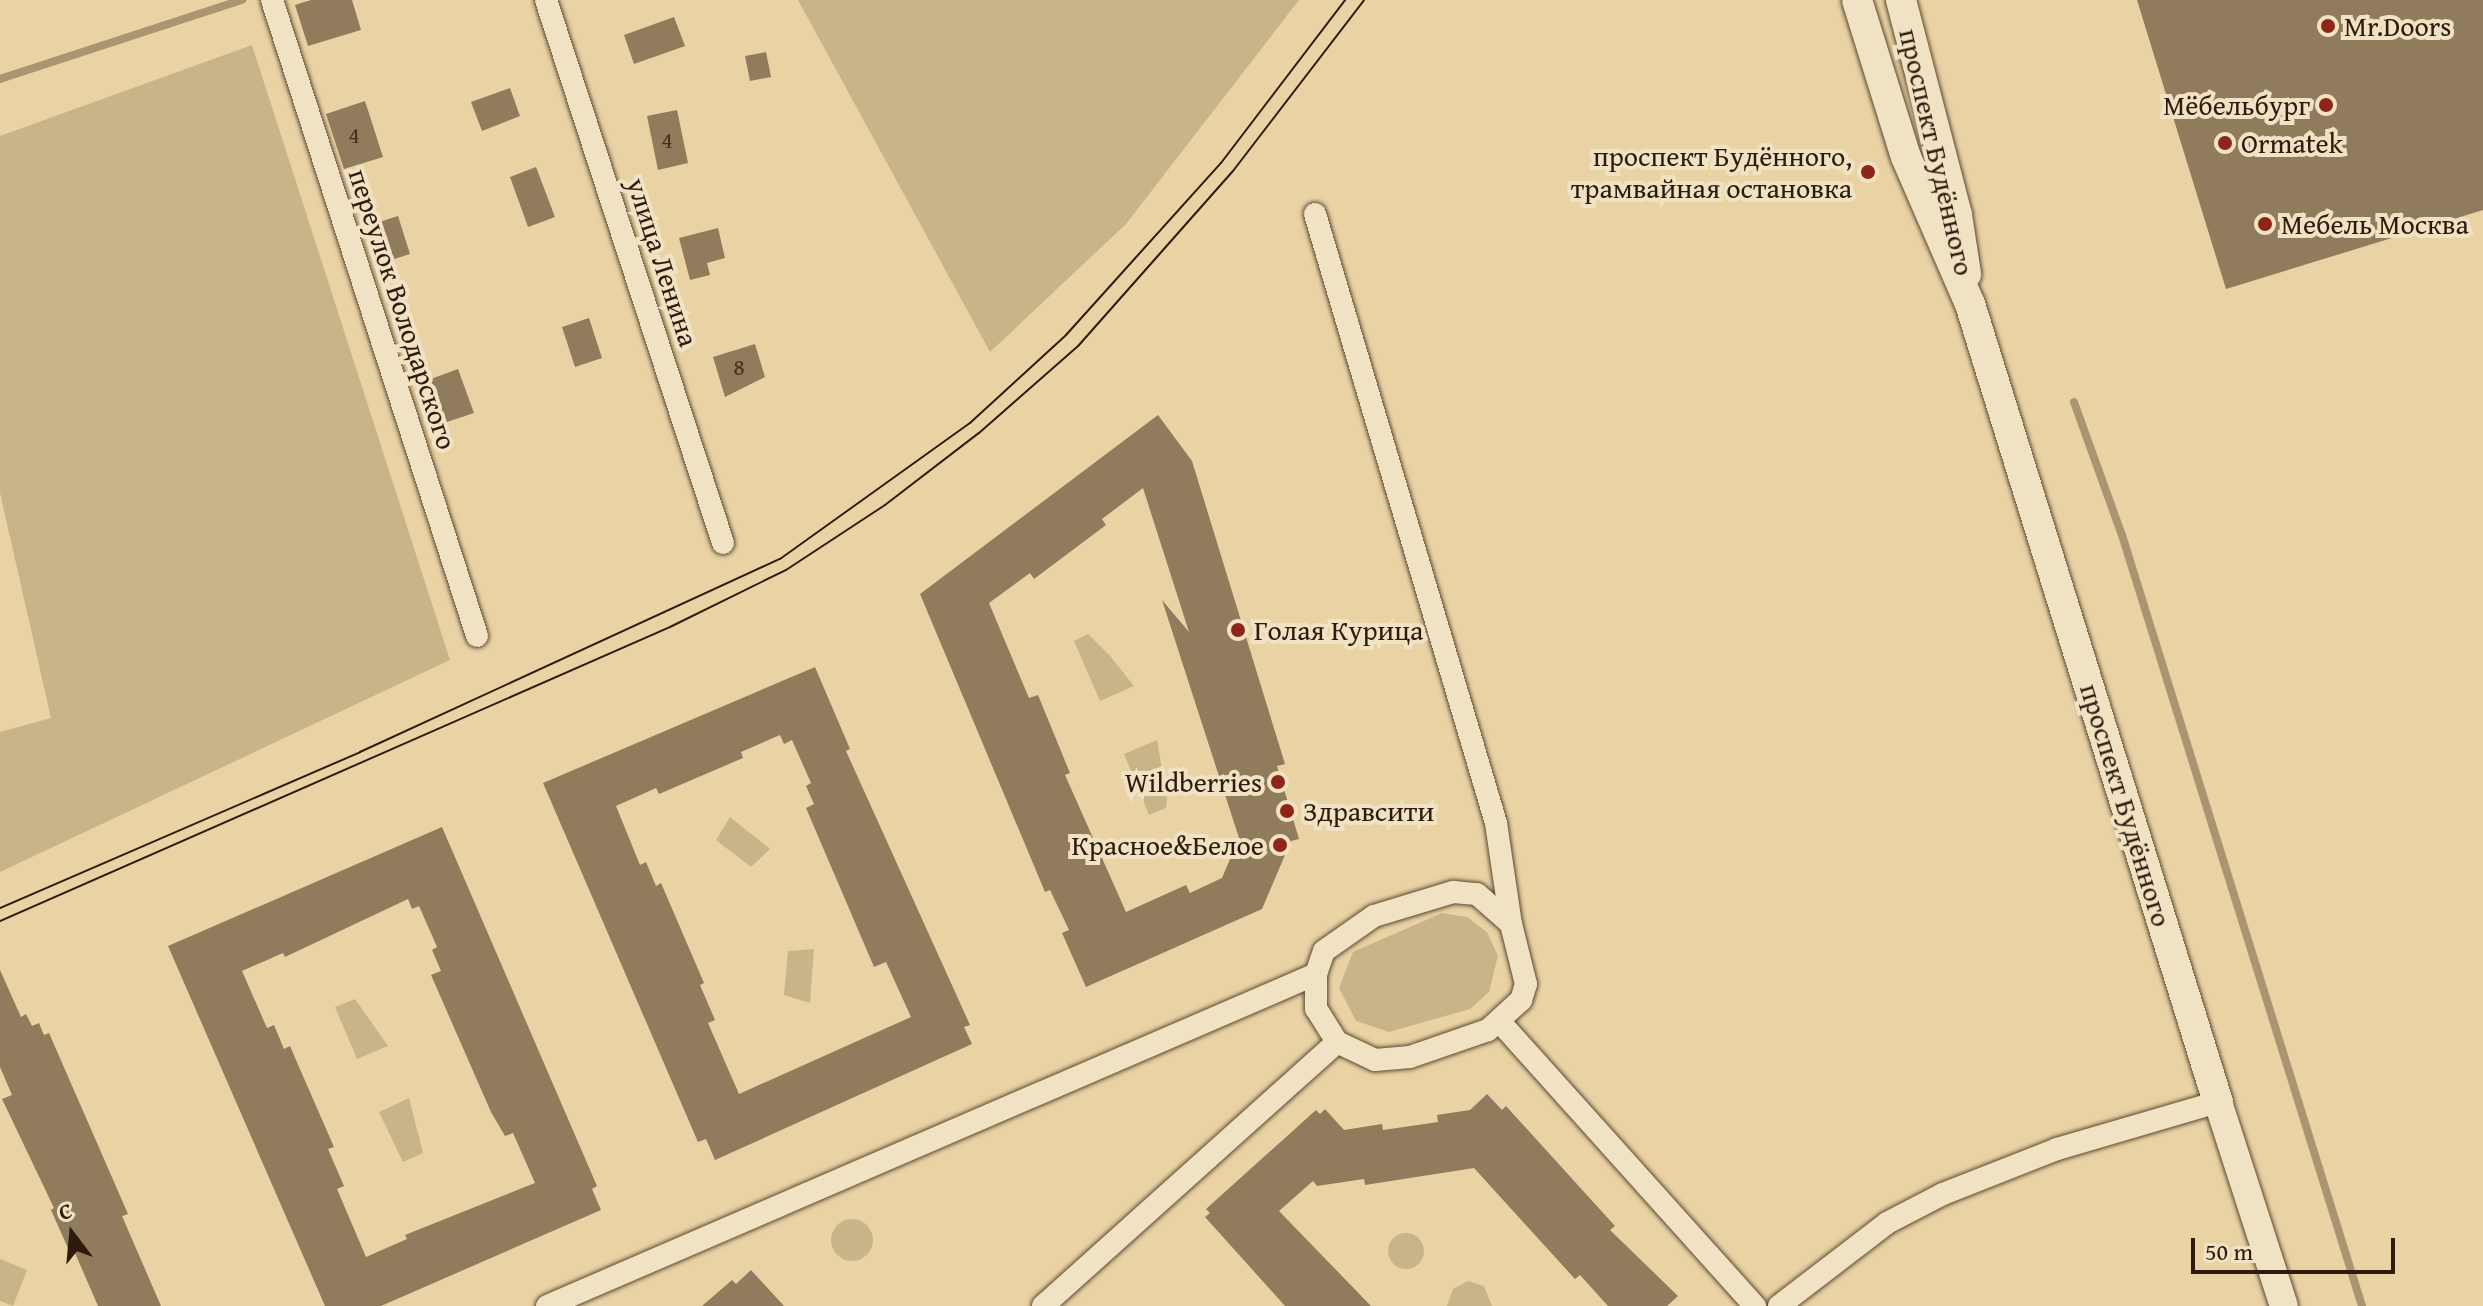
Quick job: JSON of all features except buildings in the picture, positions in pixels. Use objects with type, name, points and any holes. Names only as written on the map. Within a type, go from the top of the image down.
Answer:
[{"type":"main road","name":"проспект Будённого","points":[[1857,0],[1906,157],[1970,304],[2218,1102]]},
{"type":"main road","name":"проспект Будённого","points":[[1901,0],[1957,215],[1970,304]]},
{"type":"street","name":"переулок Володарского","points":[[272,0],[477,636]]},
{"type":"street","name":"улица Ленина","points":[[546,0],[723,543]]},
{"type":"street","points":[[1315,214],[1496,823],[1511,924],[1526,984],[1521,1000],[1500,1022],[1470,1038],[1410,1057],[1375,1060],[1337,1042],[1316,1009],[1316,974],[1324,951],[1350,929],[1423,898],[1477,894],[1511,924]]},
{"type":"street","points":[[547,1306],[1316,974]]},
{"type":"street","points":[[1500,1022],[1755,1306]]},
{"type":"street","points":[[1043,1306],[1337,1042]]},
{"type":"street","points":[[1779,1306],[1887,1223],[1943,1194],[2057,1149],[2218,1102]]},
{"type":"street","name":"проспект Будённого","points":[[2218,1102],[2284,1306]]},
{"type":"shaded area","points":[[798,0],[1299,0],[1126,224],[990,352]]},
{"type":"shaded area","points":[[252,45],[450,660],[0,872],[0,732],[51,718],[0,493],[0,136]]},
{"type":"shaded area","points":[[1088,634],[1134,686],[1100,701],[1074,641]]},
{"type":"shaded area","points":[[1157,740],[1167,799],[1166,808],[1149,815],[1124,754]]},
{"type":"shaded area","points":[[730,817],[770,849],[751,867],[716,840]]},
{"type":"shaded area","points":[[1442,913],[1467,917],[1487,932],[1498,956],[1489,992],[1470,1009],[1389,1032],[1356,1021],[1339,988],[1353,952]]},
{"type":"shaded area","points":[[814,949],[810,1003],[784,995],[788,951]]},
{"type":"shaded area","points":[[355,999],[388,1046],[357,1059],[335,1007]]},
{"type":"shaded area","points":[[409,1098],[423,1153],[403,1162],[379,1112]]},
{"type":"shaded area","points":[[852,1219],[867,1225],[873,1240],[867,1255],[852,1261],[837,1255],[831,1240],[837,1225]]},
{"type":"shaded area","points":[[1406,1233],[1419,1238],[1424,1251],[1419,1264],[1406,1269],[1393,1264],[1388,1251],[1393,1238]]},
{"type":"shaded area","points":[[0,1259],[27,1270],[13,1306],[0,1301]]},
{"type":"shaded area","points":[[1468,1281],[1484,1286],[1492,1306],[1447,1306],[1453,1289]]},
{"type":"waterway","points":[[0,79],[242,0]]},
{"type":"waterway","points":[[2074,402],[2122,535],[2362,1306]]},
{"type":"tram line","points":[[0,908],[360,752],[780,559],[970,423],[1066,335],[1221,163],[1345,0]]},
{"type":"tram line","points":[[0,921],[670,627],[786,570],[885,505],[979,433],[1079,345],[1233,171],[1364,0]]},
{"type":"place","name":"Mr.Doors","points":[[2328,26]]},
{"type":"place","name":"Мёбельбург","points":[[2326,105]]},
{"type":"place","name":"Ormatek","points":[[2225,143]]},
{"type":"place","name":"проспект Будённого, трамвайная остановка","points":[[1868,172]]},
{"type":"place","name":"Мебель Москва","points":[[2265,224]]},
{"type":"place","name":"Голая Курица","points":[[1238,630]]},
{"type":"place","name":"Wildberries","points":[[1278,782]]},
{"type":"place","name":"Здравсити","points":[[1287,811]]},
{"type":"place","name":"Красное&Белое","points":[[1280,845]]}]
